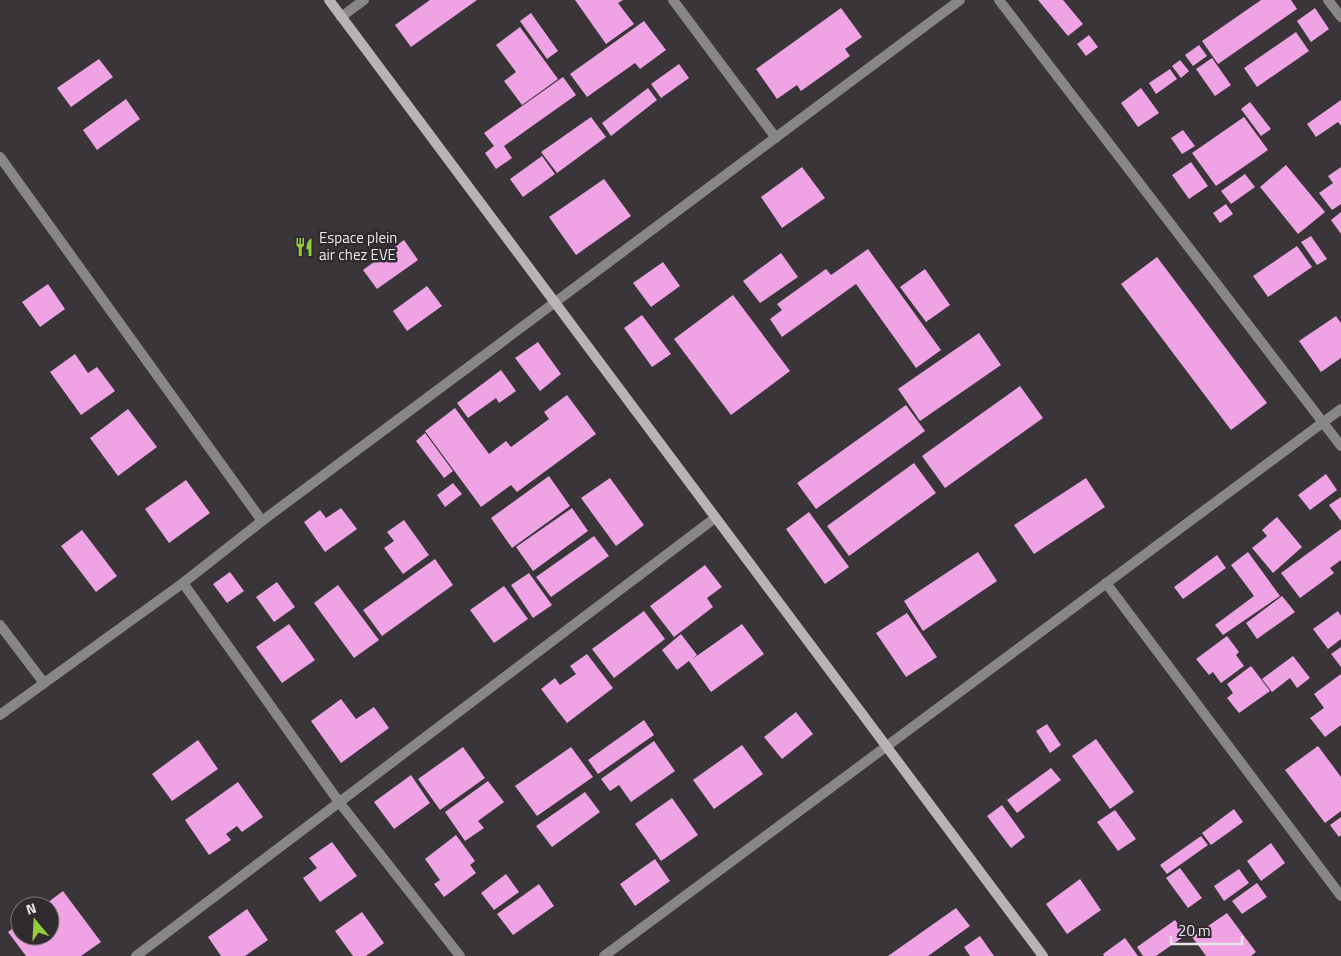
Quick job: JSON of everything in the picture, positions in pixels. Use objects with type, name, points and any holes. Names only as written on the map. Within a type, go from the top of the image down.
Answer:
[{"type":"street","points":[[329,0],[1043,956]]},
{"type":"street","points":[[341,17],[364,0]]},
{"type":"street","points":[[673,0],[776,138]]},
{"type":"street","points":[[0,715],[183,584],[262,521],[960,0]]},
{"type":"street","points":[[999,0],[1341,446]]},
{"type":"street","points":[[1328,0],[1341,17]]},
{"type":"street","points":[[0,157],[262,521]]},
{"type":"street","points":[[604,956],[1341,409]]},
{"type":"street","points":[[136,956],[715,518]]},
{"type":"street","points":[[1106,583],[1341,896]]},
{"type":"street","points":[[183,584],[339,802],[460,956]]},
{"type":"street","points":[[0,625],[44,683]]},
{"type":"building","points":[[430,0],[477,0],[411,47],[395,25]]},
{"type":"building","points":[[575,0],[623,0],[618,3],[634,24],[606,44]]},
{"type":"building","points":[[1038,0],[1063,0],[1083,24],[1068,36]]},
{"type":"building","points":[[1261,0],[1291,0],[1297,9],[1218,64],[1202,41]]},
{"type":"building","points":[[841,8],[862,37],[845,49],[850,56],[801,91],[797,85],[777,99],[756,69]]},
{"type":"building","points":[[1315,8],[1329,29],[1311,42],[1297,21]]},
{"type":"building","points":[[531,13],[558,51],[547,59],[520,21]]},
{"type":"building","points":[[644,21],[666,50],[640,69],[635,63],[587,97],[570,74]]},
{"type":"building","points":[[520,27],[558,79],[522,105],[504,81],[516,72],[496,45]]},
{"type":"building","points":[[1296,32],[1309,51],[1257,87],[1244,68]]},
{"type":"building","points":[[1089,35],[1098,47],[1086,56],[1077,44]]},
{"type":"building","points":[[1199,45],[1207,56],[1193,66],[1185,55]]},
{"type":"building","points":[[1212,58],[1231,85],[1215,96],[1196,69]]},
{"type":"building","points":[[99,59],[113,77],[71,107],[57,88]]},
{"type":"building","points":[[1180,60],[1189,71],[1181,78],[1172,66]]},
{"type":"building","points":[[679,64],[689,78],[661,98],[651,84]]},
{"type":"building","points":[[1170,69],[1177,79],[1156,94],[1149,83]]},
{"type":"building","points":[[563,77],[576,95],[504,146],[512,158],[496,169],[485,153],[494,146],[484,133]]},
{"type":"building","points":[[648,88],[657,100],[611,136],[602,123]]},
{"type":"building","points":[[1141,88],[1159,113],[1138,127],[1121,103]]},
{"type":"building","points":[[126,99],[140,119],[97,150],[83,130]]},
{"type":"building","points":[[1341,100],[1341,126],[1338,122],[1316,137],[1307,124]]},
{"type":"building","points":[[1250,102],[1271,129],[1261,136],[1241,109]]},
{"type":"building","points":[[591,117],[606,137],[557,173],[541,152]]},
{"type":"building","points":[[1244,117],[1268,150],[1216,186],[1192,153]]},
{"type":"building","points":[[1183,130],[1195,146],[1182,154],[1171,138]]},
{"type":"building","points":[[542,156],[555,174],[523,197],[510,179]]},
{"type":"building","points":[[1191,162],[1208,186],[1189,199],[1172,175]]},
{"type":"building","points":[[1286,165],[1325,212],[1298,234],[1260,187]]},
{"type":"building","points":[[802,167],[825,198],[782,228],[761,197]]},
{"type":"building","points":[[1341,167],[1341,204],[1332,210],[1319,193],[1333,183],[1328,176]]},
{"type":"building","points":[[1245,174],[1255,187],[1231,204],[1221,191]]},
{"type":"building","points":[[604,179],[631,216],[576,255],[549,217]]},
{"type":"building","points":[[1226,204],[1233,214],[1220,223],[1213,213]]},
{"type":"building","points":[[1341,212],[1341,234],[1331,220]]},
{"type":"building","points":[[1311,236],[1327,259],[1317,265],[1301,242]]},
{"type":"building","points":[[404,240],[418,260],[377,289],[363,270]]},
{"type":"building","points":[[1297,246],[1312,267],[1268,297],[1253,276]]},
{"type":"building","points":[[868,249],[941,350],[916,368],[856,284],[782,337],[770,319],[782,310],[777,304],[826,269],[831,275]]},
{"type":"building","points":[[781,253],[798,277],[760,303],[743,281]]},
{"type":"building","points":[[1157,257],[1267,403],[1231,430],[1121,284]]},
{"type":"building","points":[[663,262],[680,286],[651,307],[633,283]]},
{"type":"building","points":[[925,269],[950,305],[926,322],[900,287]]},
{"type":"building","points":[[48,284],[65,309],[40,327],[22,302]]},
{"type":"building","points":[[427,286],[442,306],[407,331],[393,311]]},
{"type":"building","points":[[733,295],[790,371],[731,415],[674,339]]},
{"type":"building","points":[[642,315],[671,354],[652,367],[624,328]]},
{"type":"building","points":[[1336,316],[1341,323],[1341,358],[1321,372],[1299,341]]},
{"type":"building","points":[[979,333],[1001,365],[920,421],[898,389]]},
{"type":"building","points":[[538,342],[561,374],[540,391],[515,358]]},
{"type":"building","points":[[75,354],[88,373],[97,367],[115,391],[81,415],[50,372]]},
{"type":"building","points":[[501,370],[516,391],[499,403],[496,398],[468,418],[457,403]]},
{"type":"building","points":[[1020,386],[1043,418],[945,488],[922,456]]},
{"type":"building","points":[[567,395],[596,434],[517,492],[511,485],[481,507],[425,431],[455,408],[489,454],[506,441],[511,447],[549,419],[544,412]]},
{"type":"building","points":[[906,405],[925,431],[816,509],[797,483]]},
{"type":"building","points":[[128,409],[157,447],[118,476],[90,438]]},
{"type":"building","points":[[425,433],[453,471],[444,478],[416,441]]},
{"type":"building","points":[[914,463],[936,493],[849,556],[827,526]]},
{"type":"building","points":[[1326,474],[1337,490],[1310,510],[1298,495]]},
{"type":"building","points":[[549,476],[570,506],[512,548],[491,518]]},
{"type":"building","points":[[610,478],[644,525],[616,546],[581,498]]},
{"type":"building","points":[[1086,478],[1105,507],[1034,554],[1014,525]]},
{"type":"building","points":[[186,480],[210,513],[169,543],[145,509]]},
{"type":"building","points":[[453,483],[462,494],[445,507],[437,495]]},
{"type":"building","points":[[1341,497],[1341,521],[1329,505]]},
{"type":"building","points":[[341,508],[357,529],[325,552],[304,522],[320,510],[326,518]]},
{"type":"building","points":[[572,508],[588,531],[533,571],[516,547]]},
{"type":"building","points":[[809,512],[849,567],[825,584],[786,529]]},
{"type":"building","points":[[1277,517],[1302,547],[1273,573],[1252,548],[1267,536],[1262,530]]},
{"type":"building","points":[[404,520],[429,555],[403,574],[384,548],[394,541],[387,532]]},
{"type":"building","points":[[1341,529],[1341,560],[1330,568],[1334,573],[1300,598],[1281,573]]},
{"type":"building","points":[[82,530],[117,576],[96,592],[61,546]]},
{"type":"building","points":[[594,536],[609,556],[551,597],[536,577]]},
{"type":"building","points":[[978,552],[997,581],[923,631],[904,601]]},
{"type":"building","points":[[1248,552],[1280,596],[1223,635],[1215,625],[1254,596],[1231,565]]},
{"type":"building","points":[[1217,555],[1226,568],[1183,599],[1174,587]]},
{"type":"building","points":[[435,559],[453,585],[382,636],[363,610]]},
{"type":"building","points":[[705,565],[722,587],[707,598],[713,607],[674,637],[650,606]]},
{"type":"building","points":[[230,572],[244,591],[227,603],[213,584]]},
{"type":"building","points":[[529,573],[552,605],[533,618],[511,585]]},
{"type":"building","points":[[277,582],[295,607],[274,622],[256,597]]},
{"type":"building","points":[[338,585],[379,640],[354,658],[314,603]]},
{"type":"building","points":[[504,586],[528,619],[494,643],[470,610]]},
{"type":"building","points":[[1282,596],[1295,612],[1257,639],[1246,623]]},
{"type":"building","points":[[644,611],[665,639],[614,678],[592,649]]},
{"type":"building","points":[[1338,611],[1341,616],[1341,639],[1328,649],[1313,629]]},
{"type":"building","points":[[907,613],[937,657],[906,677],[876,633]]},
{"type":"building","points":[[289,624],[315,660],[282,683],[256,647]]},
{"type":"building","points":[[742,624],[764,654],[711,692],[689,661],[677,670],[662,650],[681,634],[697,655],[691,660]]},
{"type":"building","points":[[1227,636],[1239,652],[1236,655],[1244,666],[1221,683],[1213,672],[1209,675],[1196,659]]},
{"type":"building","points":[[1341,647],[1341,667],[1331,654]]},
{"type":"building","points":[[587,654],[613,688],[567,723],[541,689],[555,678],[560,685],[576,674],[570,666]]},
{"type":"building","points":[[1293,656],[1310,678],[1297,688],[1290,678],[1272,692],[1262,679]]},
{"type":"building","points":[[1251,666],[1270,691],[1239,713],[1227,698],[1233,693],[1227,684]]},
{"type":"building","points":[[1341,674],[1341,725],[1325,737],[1310,718],[1324,708],[1314,694]]},
{"type":"building","points":[[341,699],[356,719],[374,707],[389,728],[341,763],[311,721]]},
{"type":"building","points":[[796,712],[813,734],[782,759],[764,737]]},
{"type":"building","points":[[644,720],[654,735],[598,774],[588,760]]},
{"type":"building","points":[[1047,724],[1061,745],[1050,753],[1036,731]]},
{"type":"building","points":[[1096,739],[1134,792],[1110,809],[1072,756]]},
{"type":"building","points":[[198,740],[218,769],[172,801],[152,774]]},
{"type":"building","points":[[654,741],[675,771],[631,802],[619,785],[610,791],[601,779]]},
{"type":"building","points":[[742,745],[763,774],[714,809],[693,780]]},
{"type":"building","points":[[1318,746],[1341,777],[1341,811],[1325,823],[1285,770]]},
{"type":"building","points":[[463,747],[485,778],[440,810],[418,779]]},
{"type":"building","points":[[571,747],[593,777],[537,816],[515,786]]},
{"type":"building","points":[[1051,768],[1061,780],[1017,813],[1007,800]]},
{"type":"building","points":[[411,775],[430,803],[394,829],[374,802]]},
{"type":"building","points":[[488,781],[504,802],[478,821],[484,828],[465,841],[445,812]]},
{"type":"building","points":[[238,782],[263,817],[242,832],[237,826],[226,834],[231,840],[209,855],[185,820]]},
{"type":"building","points":[[585,792],[600,812],[552,847],[536,826]]},
{"type":"building","points":[[672,798],[698,835],[661,861],[635,824]]},
{"type":"building","points":[[1002,805],[1025,837],[1011,848],[987,816]]},
{"type":"building","points":[[1234,809],[1243,822],[1211,845],[1202,833]]},
{"type":"building","points":[[1115,810],[1136,839],[1118,851],[1097,822]]},
{"type":"building","points":[[1341,817],[1341,835],[1339,837],[1330,825]]},
{"type":"building","points":[[456,835],[475,861],[470,865],[476,873],[444,897],[434,884],[440,880],[425,859]]},
{"type":"building","points":[[1201,836],[1208,845],[1167,874],[1160,865]]},
{"type":"building","points":[[332,842],[357,876],[320,902],[303,878],[317,868],[309,858]]},
{"type":"building","points":[[1271,843],[1285,863],[1261,881],[1247,861]]},
{"type":"building","points":[[655,859],[670,881],[635,906],[620,884]]},
{"type":"building","points":[[1180,868],[1202,898],[1188,908],[1166,878]]},
{"type":"building","points":[[1239,869],[1249,883],[1224,901],[1214,886]]},
{"type":"building","points":[[506,874],[519,892],[494,910],[481,893]]},
{"type":"building","points":[[1080,879],[1101,910],[1067,934],[1046,904]]},
{"type":"building","points":[[1257,883],[1267,897],[1242,914],[1232,901]]},
{"type":"building","points":[[539,884],[554,906],[513,935],[497,914]]},
{"type":"building","points":[[63,891],[101,942],[81,956],[26,956],[18,946],[60,946],[60,896],[56,896]]},
{"type":"building","points":[[956,908],[970,926],[928,956],[888,956]]},
{"type":"building","points":[[247,909],[268,940],[245,956],[221,956],[208,937]]},
{"type":"building","points":[[362,912],[384,943],[366,956],[353,956],[335,931]]},
{"type":"building","points":[[1227,913],[1256,952],[1251,956],[1206,956],[1192,937]]},
{"type":"building","points":[[1175,920],[1186,935],[1156,956],[1143,956],[1137,947]]},
{"type":"building","points":[[980,936],[994,956],[970,956],[964,947]]},
{"type":"building","points":[[1125,938],[1138,956],[1104,956],[1103,954]]},
{"type":"place","name":"Espace plein air chez EVE","points":[[304,247]]}]
